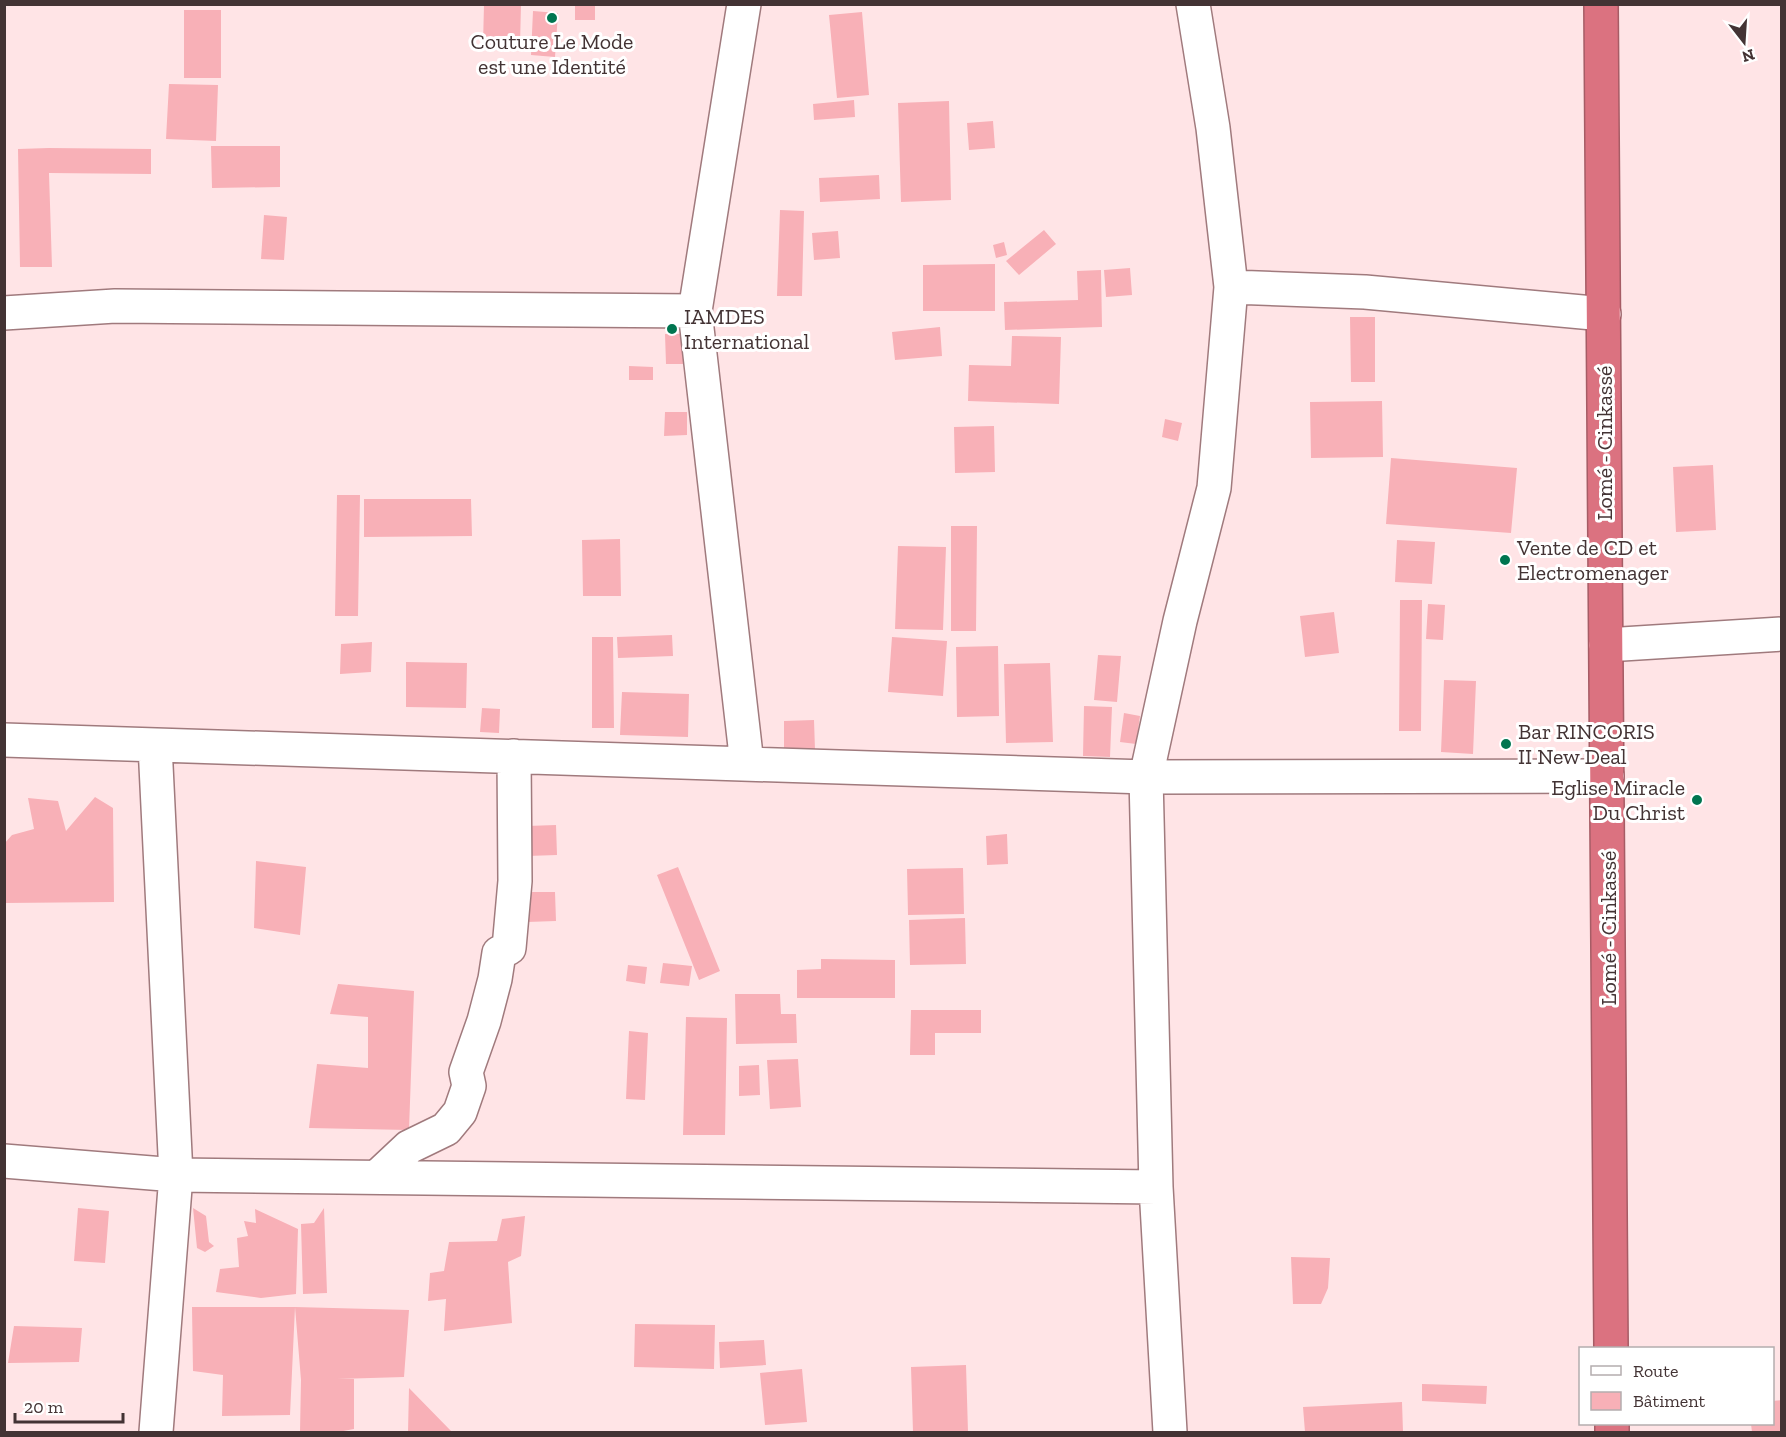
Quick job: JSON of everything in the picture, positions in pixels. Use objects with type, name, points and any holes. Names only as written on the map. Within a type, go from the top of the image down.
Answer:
[{"type":"highway","name":"Lomé - Cinkassé","points":[[1601,4],[1611,1347]]},
{"type":"street","points":[[744,4],[695,310],[747,764]]},
{"type":"street","points":[[1170,1432],[1156,1187],[1146,777],[1180,621],[1214,488],[1231,286],[1213,128],[1193,4]]},
{"type":"street","points":[[1231,286],[1365,292],[1604,314]]},
{"type":"street","points":[[4,313],[115,306],[695,310]]},
{"type":"street","points":[[1606,645],[1782,634]]},
{"type":"street","points":[[4,740],[1146,777],[1607,776]]},
{"type":"street","points":[[155,745],[176,1174],[156,1432]]},
{"type":"street","points":[[377,1177],[410,1147],[446,1129],[460,1112],[469,1086],[466,1072],[484,1021],[499,953],[509,948],[515,881],[514,756]]},
{"type":"street","points":[[4,1161],[176,1174],[1156,1187]]},
{"type":"building","points":[[484,4],[521,4],[520,45],[483,45]]},
{"type":"building","points":[[575,4],[595,4],[595,20],[575,20]]},
{"type":"building","points":[[184,10],[221,10],[221,78],[184,78]]},
{"type":"building","points":[[533,11],[558,13],[555,57],[531,55]]},
{"type":"building","points":[[862,12],[869,95],[837,98],[829,15]]},
{"type":"building","points":[[169,84],[218,85],[216,141],[166,139]]},
{"type":"building","points":[[854,100],[855,117],[814,120],[813,104]]},
{"type":"building","points":[[949,101],[951,200],[901,202],[898,103]]},
{"type":"building","points":[[993,121],[995,148],[969,150],[967,123]]},
{"type":"building","points":[[211,146],[280,146],[280,187],[212,188]]},
{"type":"building","points":[[18,149],[151,149],[151,174],[49,173],[52,267],[20,267]]},
{"type":"building","points":[[879,175],[880,199],[820,202],[819,178]]},
{"type":"building","points":[[780,210],[804,211],[802,296],[777,296]]},
{"type":"building","points":[[264,215],[287,217],[284,260],[261,259]]},
{"type":"building","points":[[1044,230],[1056,244],[1019,275],[1006,261]]},
{"type":"building","points":[[838,231],[840,258],[814,260],[812,233]]},
{"type":"building","points":[[1004,242],[1007,255],[996,258],[993,245]]},
{"type":"building","points":[[995,264],[995,311],[923,311],[923,265]]},
{"type":"building","points":[[1130,268],[1132,295],[1106,297],[1104,270]]},
{"type":"building","points":[[1101,270],[1102,327],[1005,330],[1004,302],[1078,300],[1077,271]]},
{"type":"building","points":[[1350,317],[1375,317],[1375,382],[1351,382]]},
{"type":"building","points":[[940,327],[942,356],[895,360],[892,332]]},
{"type":"building","points":[[665,334],[687,334],[687,364],[666,364]]},
{"type":"building","points":[[1012,336],[1061,337],[1059,404],[968,401],[969,365],[1011,366]]},
{"type":"building","points":[[629,366],[653,367],[653,380],[629,380]]},
{"type":"building","points":[[1382,401],[1383,457],[1311,458],[1310,402]]},
{"type":"building","points":[[665,412],[687,412],[687,435],[664,436]]},
{"type":"building","points":[[1165,419],[1182,423],[1178,441],[1162,437]]},
{"type":"building","points":[[994,426],[995,472],[955,473],[954,427]]},
{"type":"building","points":[[1391,458],[1517,468],[1511,533],[1386,524]]},
{"type":"building","points":[[1713,465],[1716,530],[1676,532],[1673,467]]},
{"type":"building","points":[[337,495],[360,495],[358,616],[335,616]]},
{"type":"building","points":[[364,499],[471,499],[472,536],[364,537]]},
{"type":"building","points":[[951,526],[977,526],[976,631],[951,631]]},
{"type":"building","points":[[620,539],[621,596],[583,596],[582,540]]},
{"type":"building","points":[[1397,540],[1435,542],[1432,584],[1395,582]]},
{"type":"building","points":[[898,546],[946,547],[943,630],[895,629]]},
{"type":"building","points":[[1400,600],[1422,600],[1421,731],[1399,731]]},
{"type":"building","points":[[1428,604],[1445,605],[1443,640],[1426,639]]},
{"type":"building","points":[[1334,612],[1339,653],[1305,657],[1300,616]]},
{"type":"building","points":[[672,635],[673,656],[618,658],[617,637]]},
{"type":"building","points":[[592,637],[613,637],[614,728],[592,728]]},
{"type":"building","points":[[892,637],[947,641],[943,696],[888,692]]},
{"type":"building","points":[[372,642],[371,672],[340,674],[341,644]]},
{"type":"building","points":[[998,646],[999,716],[957,717],[956,647]]},
{"type":"building","points":[[1098,655],[1121,656],[1117,702],[1094,700]]},
{"type":"building","points":[[406,662],[467,663],[466,708],[406,707]]},
{"type":"building","points":[[1050,663],[1053,742],[1006,743],[1004,664]]},
{"type":"building","points":[[1444,680],[1476,681],[1473,754],[1441,752]]},
{"type":"building","points":[[622,692],[689,694],[688,737],[620,735]]},
{"type":"building","points":[[1084,706],[1112,707],[1110,757],[1083,756]]},
{"type":"building","points":[[482,708],[500,709],[499,733],[480,732]]},
{"type":"building","points":[[1124,713],[1140,716],[1136,744],[1120,742]]},
{"type":"building","points":[[814,720],[815,750],[784,751],[784,721]]},
{"type":"building","points":[[95,797],[113,808],[114,902],[4,903],[4,844],[12,835],[34,829],[28,798],[58,801],[66,831]]},
{"type":"building","points":[[556,825],[557,855],[527,856],[527,826]]},
{"type":"building","points":[[1007,834],[1008,864],[987,865],[986,836]]},
{"type":"building","points":[[256,861],[306,867],[300,935],[254,928]]},
{"type":"building","points":[[678,867],[720,971],[699,980],[657,875]]},
{"type":"building","points":[[963,868],[964,914],[908,915],[907,869]]},
{"type":"building","points":[[526,892],[555,892],[556,921],[527,922]]},
{"type":"building","points":[[965,918],[966,964],[910,965],[909,920]]},
{"type":"building","points":[[821,959],[895,960],[895,998],[797,998],[797,970],[821,969]]},
{"type":"building","points":[[663,963],[692,966],[689,986],[660,983]]},
{"type":"building","points":[[628,965],[647,967],[645,984],[626,981]]},
{"type":"building","points":[[338,984],[414,991],[409,1130],[309,1128],[317,1064],[368,1068],[368,1017],[330,1014]]},
{"type":"building","points":[[735,994],[780,994],[781,1014],[796,1014],[797,1043],[736,1044]]},
{"type":"building","points":[[911,1010],[981,1010],[981,1033],[935,1033],[935,1055],[910,1055]]},
{"type":"building","points":[[686,1017],[727,1018],[725,1135],[683,1135]]},
{"type":"building","points":[[629,1031],[648,1033],[645,1100],[626,1099]]},
{"type":"building","points":[[798,1059],[801,1107],[770,1109],[767,1060]]},
{"type":"building","points":[[759,1065],[760,1095],[739,1096],[739,1066]]},
{"type":"building","points":[[78,1208],[109,1211],[105,1263],[74,1261]]},
{"type":"building","points":[[193,1208],[206,1216],[209,1242],[214,1246],[205,1252],[197,1248]]},
{"type":"building","points":[[324,1208],[327,1293],[303,1294],[301,1224],[314,1223]]},
{"type":"building","points":[[255,1209],[298,1229],[296,1294],[261,1298],[216,1292],[220,1269],[239,1267],[237,1238],[248,1236],[244,1221],[256,1223]]},
{"type":"building","points":[[525,1216],[521,1256],[508,1262],[512,1323],[444,1331],[446,1299],[428,1301],[430,1273],[444,1271],[449,1242],[497,1241],[502,1219]]},
{"type":"building","points":[[1291,1257],[1330,1258],[1328,1288],[1321,1304],[1293,1304]]},
{"type":"building","points":[[192,1307],[295,1307],[290,1415],[222,1416],[223,1375],[193,1371]]},
{"type":"building","points":[[295,1307],[409,1310],[404,1377],[337,1379],[354,1379],[354,1429],[338,1432],[300,1432],[301,1380]]},
{"type":"building","points":[[635,1324],[715,1325],[714,1369],[634,1367]]},
{"type":"building","points":[[14,1326],[82,1328],[79,1362],[8,1363]]},
{"type":"building","points":[[764,1340],[766,1365],[720,1368],[719,1342]]},
{"type":"building","points":[[966,1365],[968,1432],[913,1432],[911,1367]]},
{"type":"building","points":[[802,1369],[807,1422],[765,1425],[760,1373]]},
{"type":"building","points":[[1422,1384],[1487,1386],[1486,1404],[1422,1401]]},
{"type":"building","points":[[409,1388],[452,1432],[408,1432]]},
{"type":"building","points":[[1782,1400],[1782,1432],[1752,1432],[1751,1425],[1774,1425],[1774,1401]]},
{"type":"building","points":[[1402,1402],[1403,1432],[1305,1432],[1303,1407]]},
{"type":"place","name":"Couture Le Mode est une Identité","points":[[552,18]]},
{"type":"place","name":"IAMDES International","points":[[672,329]]},
{"type":"place","name":"Vente de CD et Electromenager","points":[[1505,560]]},
{"type":"place","name":"Bar RINCORIS II New Deal","points":[[1506,744]]},
{"type":"place","name":"Eglise Miracle Du Christ","points":[[1697,800]]}]
